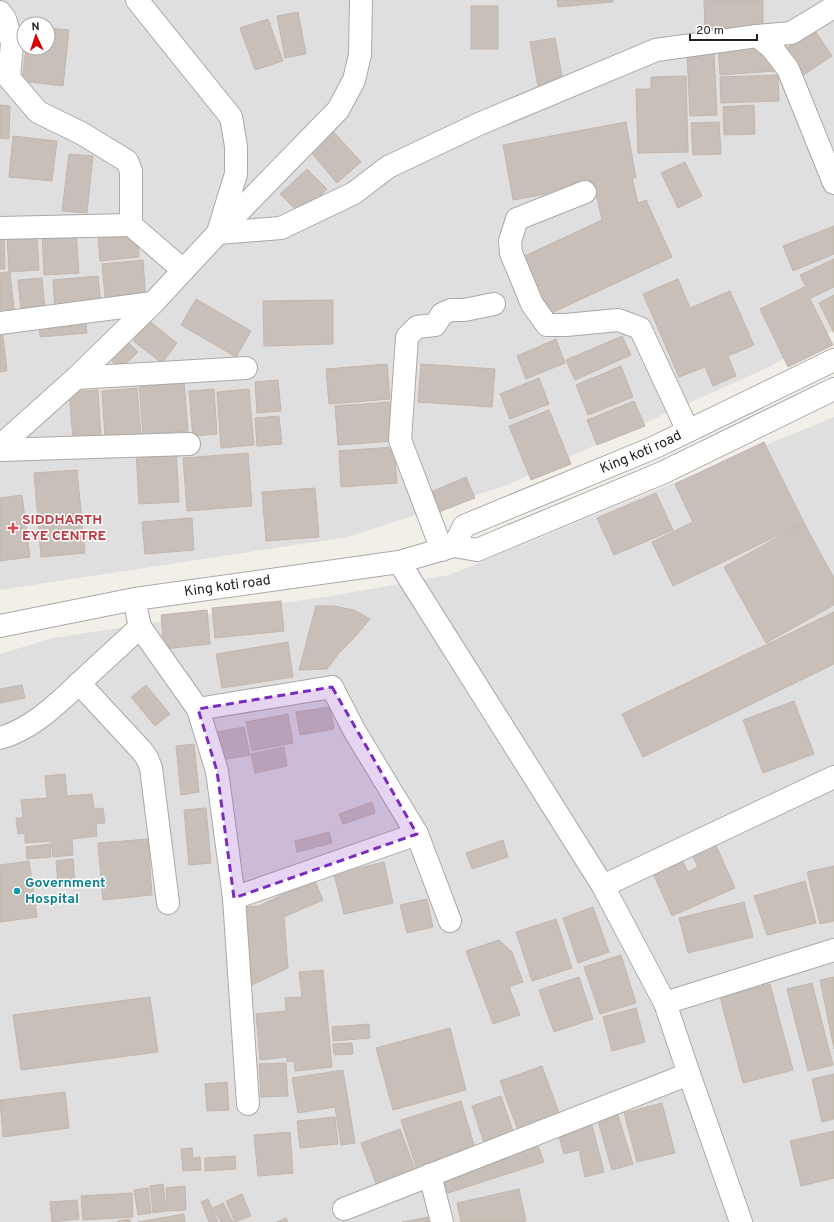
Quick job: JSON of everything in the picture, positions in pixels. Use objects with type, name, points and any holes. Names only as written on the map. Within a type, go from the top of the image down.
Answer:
[{"type":"street","points":[[137,0],[231,117],[236,146],[236,174],[218,233]]},
{"type":"street","points":[[0,446],[76,378],[153,303],[218,233],[338,110],[354,80],[360,55],[361,0]]},
{"type":"street","points":[[218,233],[281,228],[354,193],[388,166],[479,124],[656,50],[757,36],[791,33],[834,7]]},
{"type":"street","points":[[0,12],[5,19],[12,43],[5,78],[38,112],[81,133],[126,161],[131,171],[130,225]]},
{"type":"street","points":[[757,36],[772,48],[788,69],[834,183]]},
{"type":"street","points":[[585,192],[517,220],[510,241],[511,253],[532,304],[547,325],[566,325],[618,320],[640,328],[688,431]]},
{"type":"street","points":[[0,228],[130,225],[184,270]]},
{"type":"street","points":[[0,323],[153,303]]},
{"type":"street","points":[[448,548],[400,440],[407,337],[417,328],[435,325],[442,314],[451,310],[464,310],[494,304]]},
{"type":"street","name":"King koti road","points":[[448,548],[464,526],[653,448],[834,360]]},
{"type":"street","points":[[76,378],[246,368]]},
{"type":"street","name":"King koti road","points":[[0,626],[135,598],[399,562],[448,548],[477,550],[662,473],[834,389]]},
{"type":"street","points":[[0,450],[189,444]]},
{"type":"street","points":[[399,562],[603,886],[665,1003],[741,1222]]},
{"type":"street","points":[[135,598],[140,627],[198,710],[217,771],[234,898],[248,1104]]},
{"type":"street","points":[[0,738],[13,735],[45,714],[140,627]]},
{"type":"street","points":[[79,683],[142,751],[149,763],[152,776],[168,903]]},
{"type":"street","points":[[198,710],[332,687],[354,730],[417,834],[450,921]]},
{"type":"street","points":[[603,886],[834,777]]},
{"type":"street","points":[[234,898],[417,834]]},
{"type":"street","points":[[665,1003],[834,950]]},
{"type":"street","points":[[344,1209],[689,1074]]},
{"type":"street","points":[[430,1175],[442,1222]]},
{"type":"highlighted area","points":[[332,687],[417,834],[234,898],[217,771],[198,709]]},
{"type":"shaded area","points":[[0,0],[834,0],[834,330],[767,368],[507,485],[348,537],[0,590]]},
{"type":"shaded area","points":[[834,417],[834,1222],[0,1222],[0,654],[53,638],[337,595],[449,575]]},
{"type":"building","points":[[557,0],[613,0],[613,2],[558,7]]},
{"type":"building","points":[[704,0],[763,0],[763,30],[705,31]]},
{"type":"building","points":[[471,6],[498,6],[498,49],[471,49]]},
{"type":"building","points":[[298,12],[306,54],[285,58],[277,16]]},
{"type":"building","points":[[268,19],[283,61],[255,70],[240,28]]},
{"type":"building","points":[[56,29],[69,30],[63,86],[22,81],[25,56],[56,56]]},
{"type":"building","points":[[814,29],[832,56],[799,78],[781,52]]},
{"type":"building","points":[[555,38],[563,81],[538,86],[530,42]]},
{"type":"building","points":[[759,43],[775,71],[720,75],[718,46]]},
{"type":"building","points":[[714,53],[717,115],[690,116],[687,54]]},
{"type":"building","points":[[778,75],[779,101],[721,103],[720,77]]},
{"type":"building","points":[[686,76],[688,152],[638,153],[636,89],[651,89],[651,77]]},
{"type":"building","points":[[0,105],[10,106],[9,139],[0,138]]},
{"type":"building","points":[[754,105],[755,134],[724,135],[723,107]]},
{"type":"building","points":[[626,122],[636,178],[632,178],[638,203],[646,200],[672,257],[545,316],[518,259],[602,220],[594,185],[513,200],[503,145]]},
{"type":"building","points":[[719,122],[721,154],[693,155],[691,123]]},
{"type":"building","points":[[332,130],[361,162],[337,183],[309,150]]},
{"type":"building","points":[[13,136],[57,141],[52,181],[9,177]]},
{"type":"building","points":[[69,154],[93,156],[87,213],[62,211]]},
{"type":"building","points":[[685,162],[702,196],[678,208],[661,173]]},
{"type":"building","points":[[307,169],[327,189],[301,215],[280,194]]},
{"type":"building","points":[[834,226],[834,254],[793,271],[783,246]]},
{"type":"building","points":[[76,230],[79,273],[44,275],[42,232]]},
{"type":"building","points":[[137,232],[139,257],[100,261],[98,235]]},
{"type":"building","points":[[0,235],[4,235],[5,269],[0,269]]},
{"type":"building","points":[[37,235],[39,270],[9,272],[7,237]]},
{"type":"building","points":[[834,259],[834,287],[811,298],[800,275]]},
{"type":"building","points":[[143,260],[146,302],[106,306],[102,264]]},
{"type":"building","points":[[10,272],[14,309],[0,310],[0,273]]},
{"type":"building","points":[[98,276],[101,305],[55,310],[53,280]]},
{"type":"building","points":[[42,278],[45,309],[21,311],[18,280]]},
{"type":"building","points":[[678,279],[690,308],[730,291],[754,345],[728,356],[736,376],[713,386],[705,367],[679,377],[643,294]]},
{"type":"building","points":[[804,287],[833,345],[788,367],[760,309]]},
{"type":"building","points":[[834,295],[834,333],[819,303]]},
{"type":"building","points":[[196,299],[251,331],[236,357],[181,325]]},
{"type":"building","points":[[333,300],[333,344],[264,346],[263,301]]},
{"type":"building","points":[[85,316],[87,333],[40,337],[39,319]]},
{"type":"building","points":[[148,320],[177,343],[162,363],[133,341]]},
{"type":"building","points":[[0,328],[2,328],[7,371],[0,372]]},
{"type":"building","points":[[622,336],[631,355],[575,380],[566,360]]},
{"type":"building","points":[[556,339],[565,363],[526,379],[517,356]]},
{"type":"building","points":[[129,343],[138,352],[120,369],[111,360]]},
{"type":"building","points":[[387,364],[390,399],[329,404],[326,369]]},
{"type":"building","points":[[421,364],[495,369],[492,407],[418,402]]},
{"type":"building","points":[[621,366],[633,397],[588,415],[576,385]]},
{"type":"building","points":[[539,378],[549,404],[510,419],[500,394]]},
{"type":"building","points":[[278,380],[281,411],[257,413],[255,382]]},
{"type":"building","points":[[184,382],[188,431],[143,434],[139,385]]},
{"type":"building","points":[[137,388],[141,435],[105,438],[102,391]]},
{"type":"building","points":[[214,389],[217,434],[193,436],[189,391]]},
{"type":"building","points":[[249,389],[254,445],[221,448],[217,392]]},
{"type":"building","points":[[98,390],[101,438],[73,440],[69,392]]},
{"type":"building","points":[[634,401],[645,426],[597,445],[587,420]]},
{"type":"building","points":[[392,402],[394,441],[338,445],[335,406]]},
{"type":"building","points":[[549,410],[571,464],[531,480],[509,426]]},
{"type":"building","points":[[279,416],[282,444],[257,446],[255,418]]},
{"type":"building","points":[[764,442],[804,523],[673,586],[652,542],[693,522],[675,484]]},
{"type":"building","points":[[394,447],[397,483],[341,487],[339,451]]},
{"type":"building","points":[[176,449],[179,502],[139,504],[136,452]]},
{"type":"building","points":[[248,453],[252,506],[187,511],[183,458]]},
{"type":"building","points":[[77,470],[85,553],[41,557],[34,473]]},
{"type":"building","points":[[466,477],[475,498],[439,512],[431,492]]},
{"type":"building","points":[[315,488],[319,537],[266,541],[262,492]]},
{"type":"building","points":[[656,493],[673,530],[614,555],[597,518]]},
{"type":"building","name":"SIDDHARTH EYE CENTRE","points":[[22,495],[30,557],[0,561],[0,498]]},
{"type":"building","points":[[192,518],[194,550],[145,554],[142,522]]},
{"type":"building","points":[[804,523],[834,578],[834,605],[766,643],[724,567]]},
{"type":"building","points":[[281,601],[284,631],[215,638],[212,608]]},
{"type":"building","points":[[316,606],[334,606],[354,610],[370,619],[340,652],[327,669],[299,670]]},
{"type":"building","points":[[207,610],[210,644],[164,649],[161,615]]},
{"type":"building","points":[[834,612],[834,664],[643,757],[622,714]]},
{"type":"building","points":[[288,642],[293,677],[222,688],[216,654]]},
{"type":"building","points":[[22,685],[25,698],[0,703],[0,689]]},
{"type":"building","points":[[146,685],[170,714],[155,726],[131,697]]},
{"type":"building","points":[[794,701],[814,754],[763,773],[743,720]]},
{"type":"building","points":[[330,707],[334,729],[300,735],[296,712]]},
{"type":"building","points":[[288,714],[293,743],[252,751],[246,722]]},
{"type":"building","points":[[244,727],[250,755],[217,761],[212,733]]},
{"type":"building","points":[[194,744],[199,792],[181,795],[176,746]]},
{"type":"building","points":[[284,747],[287,766],[255,773],[251,754]]},
{"type":"building","points":[[65,774],[67,796],[92,794],[94,809],[103,808],[105,823],[96,824],[97,836],[72,839],[73,855],[53,857],[51,841],[25,843],[25,833],[18,834],[16,818],[23,818],[21,800],[47,798],[45,776]]},
{"type":"building","points":[[372,802],[375,813],[343,824],[339,814]]},
{"type":"building","points":[[206,808],[211,863],[189,865],[184,810]]},
{"type":"building","points":[[329,832],[332,843],[297,852],[295,841]]},
{"type":"building","points":[[148,839],[152,895],[103,900],[98,843]]},
{"type":"building","points":[[503,840],[508,857],[472,869],[466,853]]},
{"type":"building","points":[[715,843],[735,888],[672,916],[652,871],[681,857],[688,872],[698,867],[691,853]]},
{"type":"building","points":[[50,844],[51,857],[27,859],[26,847]]},
{"type":"building","points":[[73,859],[75,883],[58,884],[56,861]]},
{"type":"building","name":"Government Hospital","points":[[29,861],[37,917],[0,922],[0,865]]},
{"type":"building","points":[[384,862],[393,903],[344,914],[334,874]]},
{"type":"building","points":[[834,866],[834,921],[820,924],[807,872]]},
{"type":"building","points":[[314,879],[323,900],[284,917],[288,968],[252,985],[245,907],[259,906]]},
{"type":"building","points":[[805,881],[816,923],[767,935],[754,896]]},
{"type":"building","points":[[427,899],[433,927],[407,933],[400,905]]},
{"type":"building","points":[[744,902],[753,937],[688,953],[679,918]]},
{"type":"building","points":[[593,907],[609,952],[578,963],[563,918]]},
{"type":"building","points":[[556,919],[572,968],[532,981],[516,932]]},
{"type":"building","points":[[499,940],[512,952],[523,982],[509,987],[520,1015],[493,1024],[466,951]]},
{"type":"building","points":[[621,955],[636,1003],[600,1014],[584,967]]},
{"type":"building","points":[[323,970],[332,1067],[295,1071],[294,1061],[287,1062],[287,1057],[260,1060],[256,1014],[286,1011],[285,998],[302,997],[299,972]]},
{"type":"building","points":[[579,977],[593,1019],[554,1032],[539,990]]},
{"type":"building","points":[[834,977],[834,1049],[820,980]]},
{"type":"building","points":[[812,983],[833,1065],[808,1071],[787,989]]},
{"type":"building","points":[[770,984],[793,1070],[743,1083],[720,997]]},
{"type":"building","points":[[150,997],[158,1052],[21,1070],[13,1015]]},
{"type":"building","points":[[636,1008],[645,1042],[612,1051],[603,1017]]},
{"type":"building","points":[[369,1024],[370,1038],[333,1041],[332,1027]]},
{"type":"building","points":[[450,1028],[466,1090],[393,1110],[376,1048]]},
{"type":"building","points":[[352,1043],[353,1054],[334,1055],[333,1044]]},
{"type":"building","points":[[286,1063],[288,1096],[261,1097],[259,1064]]},
{"type":"building","points":[[542,1066],[561,1118],[519,1133],[500,1081]]},
{"type":"building","points":[[343,1070],[355,1143],[341,1145],[335,1107],[298,1113],[292,1078]]},
{"type":"building","points":[[834,1074],[834,1119],[822,1122],[812,1079]]},
{"type":"building","points":[[227,1082],[229,1110],[207,1111],[205,1084]]},
{"type":"building","points":[[65,1092],[69,1128],[3,1137],[0,1100]]},
{"type":"building","points":[[501,1096],[515,1137],[485,1146],[472,1106]]},
{"type":"building","points":[[461,1101],[477,1155],[418,1173],[401,1120]]},
{"type":"building","points":[[662,1103],[675,1153],[637,1162],[624,1113]]},
{"type":"building","points":[[618,1115],[633,1164],[612,1170],[598,1121]]},
{"type":"building","points":[[335,1117],[338,1144],[300,1148],[297,1121]]},
{"type":"building","points":[[592,1125],[604,1172],[585,1177],[579,1150],[564,1154],[558,1133]]},
{"type":"building","points":[[400,1129],[417,1175],[378,1189],[361,1143]]},
{"type":"building","points":[[834,1131],[834,1178],[801,1186],[790,1141]]},
{"type":"building","points":[[290,1132],[293,1173],[258,1176],[254,1135]]},
{"type":"building","points":[[537,1143],[544,1162],[448,1193],[442,1175]]},
{"type":"building","points":[[192,1148],[193,1158],[200,1157],[201,1170],[183,1171],[181,1149]]},
{"type":"building","points":[[235,1156],[236,1169],[205,1171],[205,1158]]},
{"type":"building","points":[[163,1184],[166,1211],[153,1213],[150,1186]]},
{"type":"building","points":[[185,1186],[186,1210],[167,1211],[166,1188]]},
{"type":"building","points":[[148,1188],[151,1213],[138,1215],[134,1190]]},
{"type":"building","points":[[519,1189],[526,1221],[461,1222],[457,1203]]},
{"type":"building","points":[[132,1193],[133,1217],[83,1220],[81,1196]]},
{"type":"building","points":[[242,1194],[251,1216],[235,1222],[226,1201]]},
{"type":"building","points":[[208,1199],[218,1222],[209,1222],[201,1202]]},
{"type":"building","points":[[77,1200],[79,1219],[52,1222],[50,1202]]},
{"type":"building","points":[[223,1203],[233,1222],[221,1222],[213,1208]]},
{"type":"building","points":[[184,1214],[185,1222],[138,1222]]},
{"type":"building","points":[[434,1216],[436,1222],[402,1222]]},
{"type":"building","points":[[286,1218],[288,1222],[277,1222]]},
{"type":"building","points":[[130,1219],[130,1222],[118,1222],[118,1221]]},
{"type":"place","name":"SIDDHARTH EYE CENTRE","points":[[13,528]]},
{"type":"place","name":"Government Hospital","points":[[17,891]]}]
